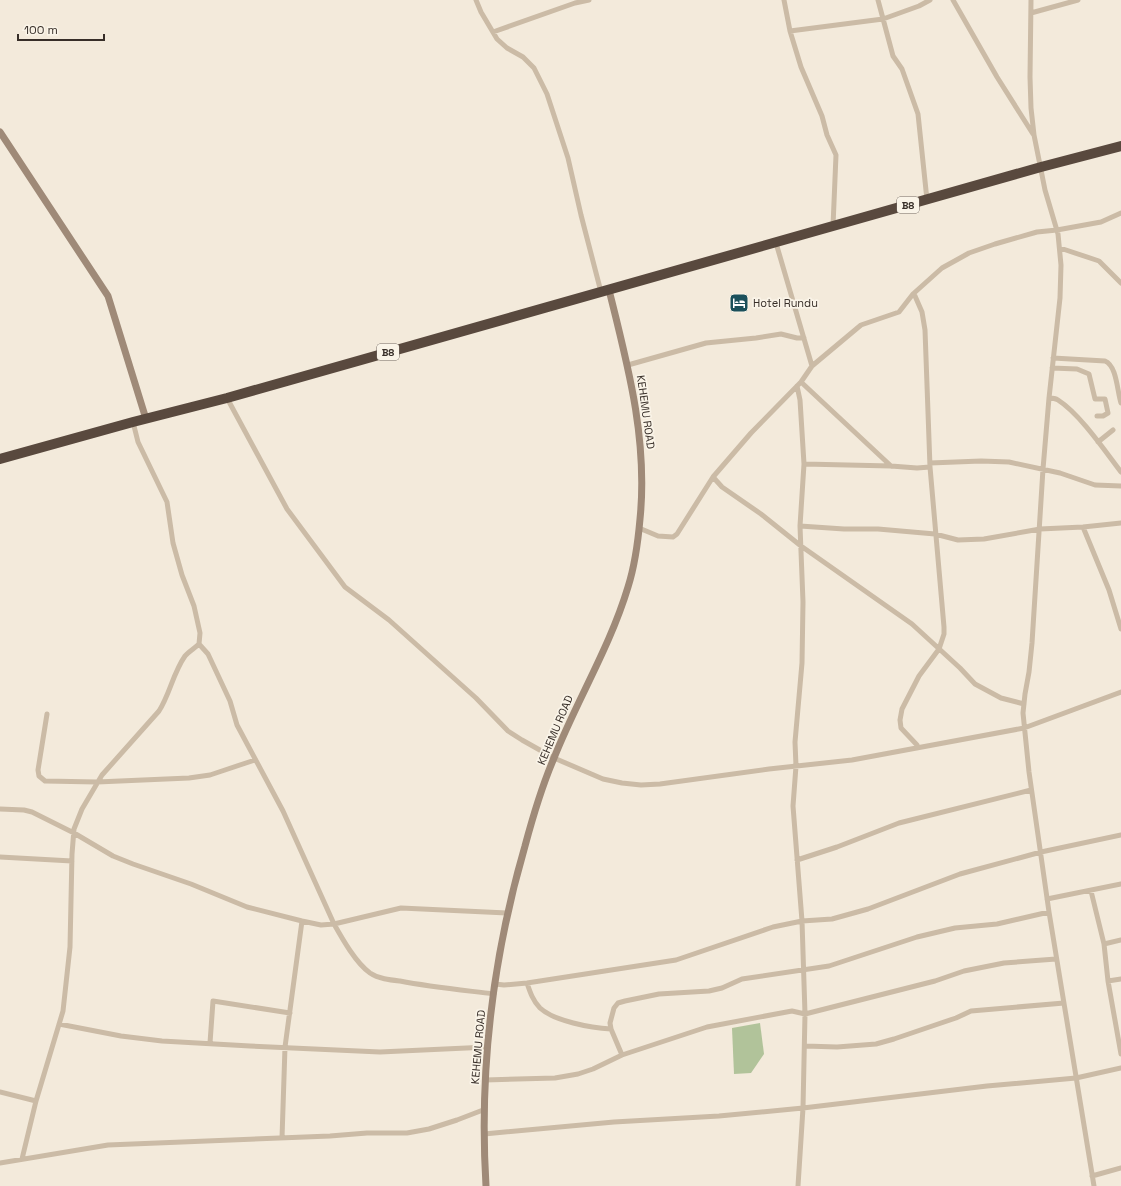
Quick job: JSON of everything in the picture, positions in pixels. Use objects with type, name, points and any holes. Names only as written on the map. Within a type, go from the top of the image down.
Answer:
[{"type":"highway","name":"B8","points":[[0,459],[133,422],[227,398],[1041,167],[1121,146]]},
{"type":"street","points":[[476,0],[481,12],[498,39],[507,48],[523,57],[534,68],[547,94],[568,158],[581,215],[605,291]]},
{"type":"street","points":[[493,32],[574,3],[589,0]]},
{"type":"street","points":[[784,0],[790,31],[801,66],[822,116],[827,135],[836,155],[833,226]]},
{"type":"street","points":[[878,0],[893,56],[902,69],[918,114],[927,200]]},
{"type":"street","points":[[790,31],[883,19],[919,6],[930,0]]},
{"type":"street","points":[[953,0],[1034,135]]},
{"type":"street","points":[[1031,0],[1030,77],[1034,135],[1045,190],[1057,230],[1061,265],[1060,298],[1043,469],[1032,643],[1024,704],[1024,728],[1031,790],[1056,959],[1094,1186]]},
{"type":"street","points":[[1031,14],[1078,0]]},
{"type":"street","points":[[0,132],[108,296],[146,419]]},
{"type":"street","points":[[639,528],[658,536],[669,538],[673,537],[680,530],[713,477],[751,433],[799,384],[812,366],[861,325],[899,312],[913,294],[942,268],[969,253],[1016,237],[1037,232],[1101,222],[1121,213]]},
{"type":"street","points":[[776,243],[812,366]]},
{"type":"street","points":[[1060,248],[1099,261],[1121,283]]},
{"type":"street","name":"KEHEMU ROAD","points":[[486,1186],[483,1110],[485,1080],[495,984],[507,913],[530,826],[554,758],[620,612],[632,572],[639,528],[642,498],[641,445],[636,408],[628,365],[605,291]]},
{"type":"street","points":[[913,294],[922,312],[925,330],[930,465],[944,627],[944,634],[939,649],[918,676],[910,691],[901,715],[901,728],[917,745],[917,748]]},
{"type":"street","points":[[628,365],[706,343],[781,334],[804,338]]},
{"type":"street","points":[[1053,358],[1105,360],[1113,369],[1121,403]]},
{"type":"street","points":[[1052,368],[1077,369],[1090,374],[1095,399],[1105,399],[1108,413],[1103,416],[1096,416]]},
{"type":"street","points":[[798,1186],[805,1046],[802,921],[793,806],[796,766],[795,742],[803,636],[800,526],[804,464],[799,384]]},
{"type":"street","points":[[799,384],[891,466]]},
{"type":"street","points":[[227,398],[287,509],[345,587],[395,625],[476,698],[508,731],[554,758],[603,779],[641,785],[660,784],[852,760],[1024,728],[1121,692]]},
{"type":"street","points":[[1049,398],[1058,400],[1071,411],[1098,442],[1121,472]]},
{"type":"street","points":[[22,1159],[36,1101],[63,1011],[70,947],[74,833],[82,809],[97,782],[112,762],[159,711],[185,656],[199,644],[200,634],[194,606],[182,575],[173,543],[167,502],[138,442],[133,422]]},
{"type":"street","points":[[1098,442],[1113,430]]},
{"type":"street","points":[[804,464],[917,468],[930,465],[981,461],[1009,462],[1060,473],[1095,485],[1121,486]]},
{"type":"street","points":[[713,477],[722,487],[761,514],[801,546],[912,624],[983,690],[1001,698],[1024,704]]},
{"type":"street","points":[[800,526],[844,529],[878,529],[935,534],[958,540],[984,539],[1040,529],[1121,523]]},
{"type":"street","points":[[1083,527],[1109,590],[1121,629]]},
{"type":"street","points":[[199,644],[208,654],[230,701],[237,725],[283,811],[334,924],[342,938],[363,966],[376,976],[432,987],[494,994]]},
{"type":"street","points":[[47,714],[38,770],[41,779],[47,781],[141,781],[197,777],[226,770],[255,760]]},
{"type":"street","points":[[797,860],[837,847],[899,823],[1031,790]]},
{"type":"street","points":[[0,809],[24,810],[74,833],[113,856],[191,884],[247,907],[321,925],[334,924],[401,908],[507,913]]},
{"type":"street","points":[[495,984],[504,985],[527,983],[676,960],[773,927],[802,921],[832,919],[868,909],[960,874],[1041,852],[1121,835]]},
{"type":"street","points":[[0,857],[72,861]]},
{"type":"street","points":[[1047,899],[1121,884]]},
{"type":"street","points":[[1091,891],[1104,944],[1108,981],[1118,1021],[1121,1054]]},
{"type":"street","points":[[622,1055],[610,1029],[614,1008],[618,1003],[659,994],[709,991],[722,988],[742,979],[829,966],[912,939],[955,928],[997,924],[1049,912]]},
{"type":"street","points":[[282,1138],[285,1047],[302,921]]},
{"type":"street","points":[[1104,944],[1121,940]]},
{"type":"street","points":[[485,1080],[555,1078],[578,1074],[593,1069],[622,1055],[706,1027],[792,1011],[805,1014],[935,981],[964,971],[1004,963],[1056,959]]},
{"type":"street","points":[[1108,981],[1121,979]]},
{"type":"street","points":[[527,983],[532,997],[538,1007],[548,1014],[594,1028],[610,1029]]},
{"type":"street","points":[[210,1043],[213,1001],[290,1013]]},
{"type":"street","points":[[805,1046],[837,1047],[876,1044],[956,1018],[971,1011],[1064,1003]]},
{"type":"street","points":[[59,1024],[121,1036],[210,1043],[380,1052],[488,1047]]},
{"type":"street","points":[[484,1134],[803,1108],[987,1086],[1076,1078],[1121,1068]]},
{"type":"street","points":[[0,1092],[36,1101]]},
{"type":"street","points":[[0,1163],[108,1145],[407,1132],[429,1129],[483,1110]]},
{"type":"street","points":[[1092,1176],[1121,1168]]},
{"type":"green space","points":[[760,1023],[764,1054],[751,1073],[734,1074],[732,1028]]},
{"type":"place","name":"Hotel Rundu","points":[[739,303]]}]
